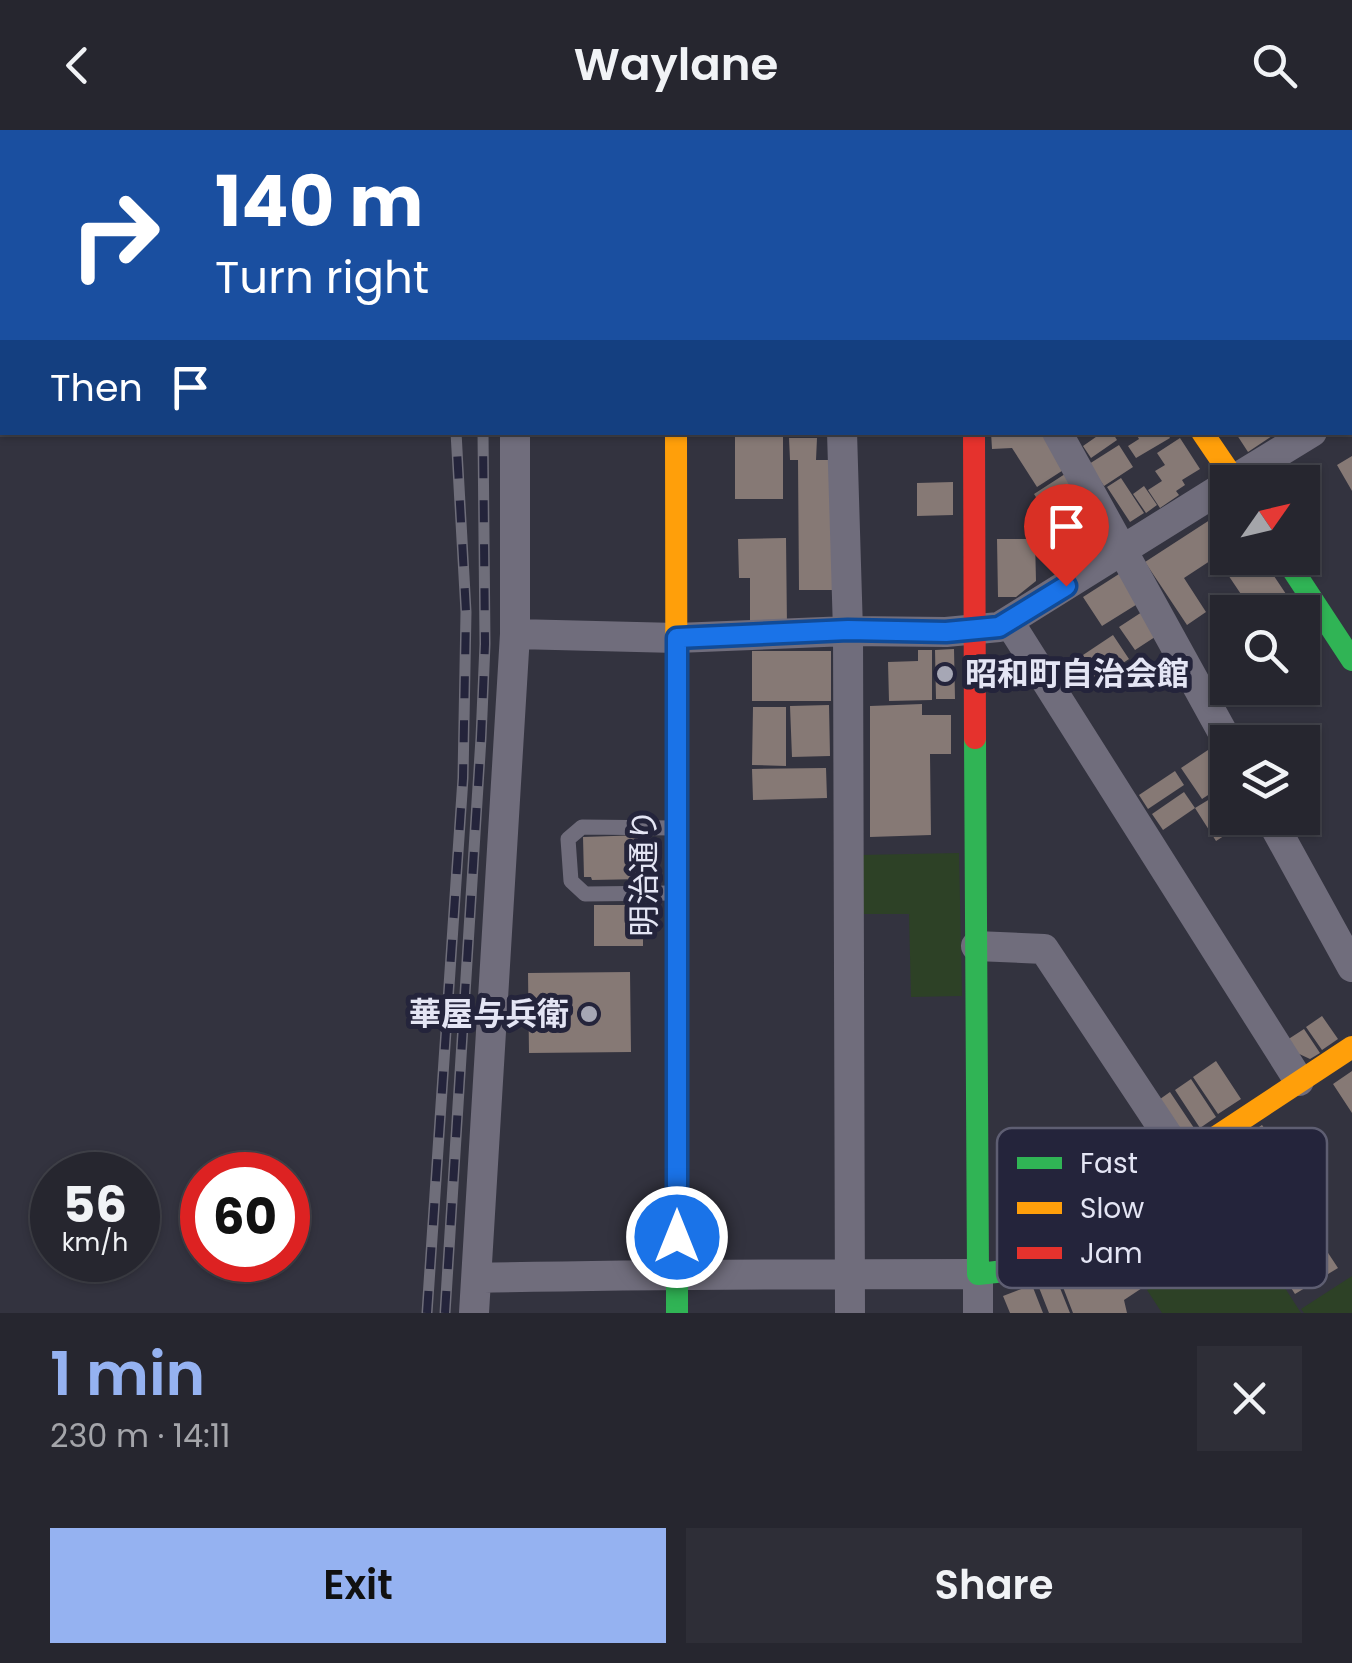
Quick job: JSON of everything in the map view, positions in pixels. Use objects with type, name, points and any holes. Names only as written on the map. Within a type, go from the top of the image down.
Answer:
[{"type":"street","points":[[474,1313],[515,634],[515,435]]},
{"type":"street","name":"明治通り","points":[[676,435],[678,1313]]},
{"type":"street","points":[[842,435],[848,630],[850,1313]]},
{"type":"street","points":[[974,435],[978,1313]]},
{"type":"street","points":[[1059,435],[1219,725]]},
{"type":"street","points":[[1204,435],[1222,465]]},
{"type":"street","points":[[1259,465],[1307,435]]},
{"type":"street","points":[[515,634],[709,641],[848,630],[946,632],[999,627],[1210,495]]},
{"type":"street","points":[[1296,575],[1352,660]]},
{"type":"street","points":[[1009,622],[1300,1081]]},
{"type":"street","points":[[1279,835],[1352,967]]},
{"type":"street","points":[[976,946],[1044,949],[1163,1128]]},
{"type":"street","points":[[1227,1128],[1352,1047]]},
{"type":"street","points":[[477,1278],[997,1272]]},
{"type":"lane","points":[[676,828],[582,827],[568,839],[571,880],[585,894],[676,893]]},
{"type":"green space","points":[[959,853],[962,996],[911,997],[909,914],[861,914],[860,855]]},
{"type":"green space","points":[[1352,1276],[1352,1313],[1304,1313],[1301,1309]]},
{"type":"green space","points":[[1285,1288],[1301,1313],[1162,1313],[1147,1290]]},
{"type":"building","points":[[735,435],[783,435],[783,499],[735,499]]},
{"type":"building","points":[[991,435],[1048,435],[1068,467],[1037,487],[1012,448],[992,449]]},
{"type":"building","points":[[1099,435],[1114,435],[1117,440],[1091,458],[1083,446]]},
{"type":"building","points":[[1137,435],[1170,438],[1136,458],[1128,446],[1139,439]]},
{"type":"building","points":[[1237,435],[1274,435],[1248,452]]},
{"type":"building","points":[[789,438],[817,438],[816,460],[833,460],[834,590],[799,590],[798,460],[790,460]]},
{"type":"building","points":[[1180,438],[1200,469],[1182,480],[1185,485],[1176,491],[1179,495],[1160,508],[1148,490],[1162,481],[1155,471],[1165,465],[1157,453]]},
{"type":"building","points":[[1119,445],[1133,467],[1104,486],[1089,464]]},
{"type":"building","points":[[1352,456],[1352,491],[1337,465]]},
{"type":"building","points":[[1065,474],[1083,502],[1052,522],[1034,494]]},
{"type":"building","points":[[1121,478],[1144,513],[1130,522],[1107,487]]},
{"type":"building","points":[[953,482],[953,515],[917,516],[917,483]]},
{"type":"building","points":[[1144,486],[1157,505],[1146,513],[1133,494]]},
{"type":"building","points":[[1083,505],[1103,535],[1099,546],[1076,560],[1053,525]]},
{"type":"building","points":[[1043,519],[1072,561],[1061,569],[1032,527]]},
{"type":"building","points":[[1210,520],[1210,561],[1184,578],[1206,612],[1187,625],[1145,562]]},
{"type":"building","points":[[786,538],[787,627],[750,627],[750,578],[739,578],[738,539]]},
{"type":"building","points":[[997,539],[1035,539],[1036,581],[1016,597],[998,597]]},
{"type":"building","points":[[1119,574],[1139,603],[1102,626],[1083,597]]},
{"type":"building","points":[[1228,575],[1273,575],[1287,595],[1242,595]]},
{"type":"building","points":[[1142,612],[1158,635],[1135,650],[1119,627]]},
{"type":"building","points":[[1113,635],[1129,659],[1084,689],[1068,665]]},
{"type":"building","name":"昭和町自治会館","points":[[954,649],[955,699],[936,699],[935,650]]},
{"type":"building","points":[[918,650],[932,650],[932,700],[889,701],[888,662],[918,661]]},
{"type":"building","points":[[752,651],[831,651],[831,701],[752,701]]},
{"type":"building","points":[[922,704],[922,715],[951,715],[951,754],[930,754],[931,835],[870,837],[870,706]]},
{"type":"building","points":[[829,705],[830,756],[792,757],[790,706]]},
{"type":"building","points":[[753,707],[786,707],[786,766],[752,765]]},
{"type":"building","points":[[1210,749],[1210,794],[1202,799],[1181,768]]},
{"type":"building","points":[[826,768],[827,798],[753,800],[752,769]]},
{"type":"building","points":[[1175,771],[1184,785],[1148,809],[1139,795]]},
{"type":"building","points":[[1184,792],[1195,808],[1163,830],[1152,814]]},
{"type":"building","points":[[1210,799],[1210,832],[1195,808]]},
{"type":"building","points":[[643,835],[644,879],[584,877],[583,837]]},
{"type":"building","points":[[594,905],[643,905],[643,946],[594,946]]},
{"type":"building","points":[[630,972],[631,1052],[529,1053],[528,973]]},
{"type":"building","points":[[1322,1016],[1338,1039],[1322,1050],[1306,1027]]},
{"type":"building","points":[[1304,1029],[1320,1053],[1310,1059],[1295,1052],[1287,1040]]},
{"type":"building","points":[[1216,1061],[1241,1099],[1218,1114],[1193,1077]]},
{"type":"building","points":[[1352,1071],[1352,1113],[1333,1084]]},
{"type":"building","points":[[1191,1079],[1216,1117],[1200,1128],[1175,1090]]},
{"type":"building","points":[[1170,1092],[1194,1128],[1170,1128],[1153,1104]]},
{"type":"building","points":[[1327,1251],[1338,1268],[1327,1275]]},
{"type":"building","points":[[1033,1288],[1043,1313],[1010,1313],[1003,1296]]},
{"type":"building","points":[[1039,1288],[1060,1288],[1070,1313],[1049,1313]]},
{"type":"building","points":[[1063,1288],[1142,1288],[1124,1300],[1127,1313],[1073,1313]]},
{"type":"railway","points":[[427,1313],[463,778],[466,612],[456,435]]},
{"type":"railway","points":[[445,1313],[481,738],[485,644],[483,435]]},
{"type":"traffic: fast","points":[[1296,575],[1352,660]]},
{"type":"traffic: fast","points":[[975,738],[978,1274],[997,1272]]},
{"type":"traffic: fast","points":[[677,1140],[677,1313]]},
{"type":"traffic: slow","points":[[676,435],[677,1140]]},
{"type":"traffic: slow","points":[[1204,435],[1224,465]]},
{"type":"traffic: slow","points":[[1229,1128],[1352,1047]]},
{"type":"traffic: jam","points":[[974,435],[975,738]]},
{"type":"place","name":"昭和町自治会館","points":[[945,674]]},
{"type":"place","name":"華屋与兵衛","points":[[589,1014]]},
{"type":"route","points":[[677,1237],[677,638],[848,630],[946,632],[999,627],[1066,586]]}]
